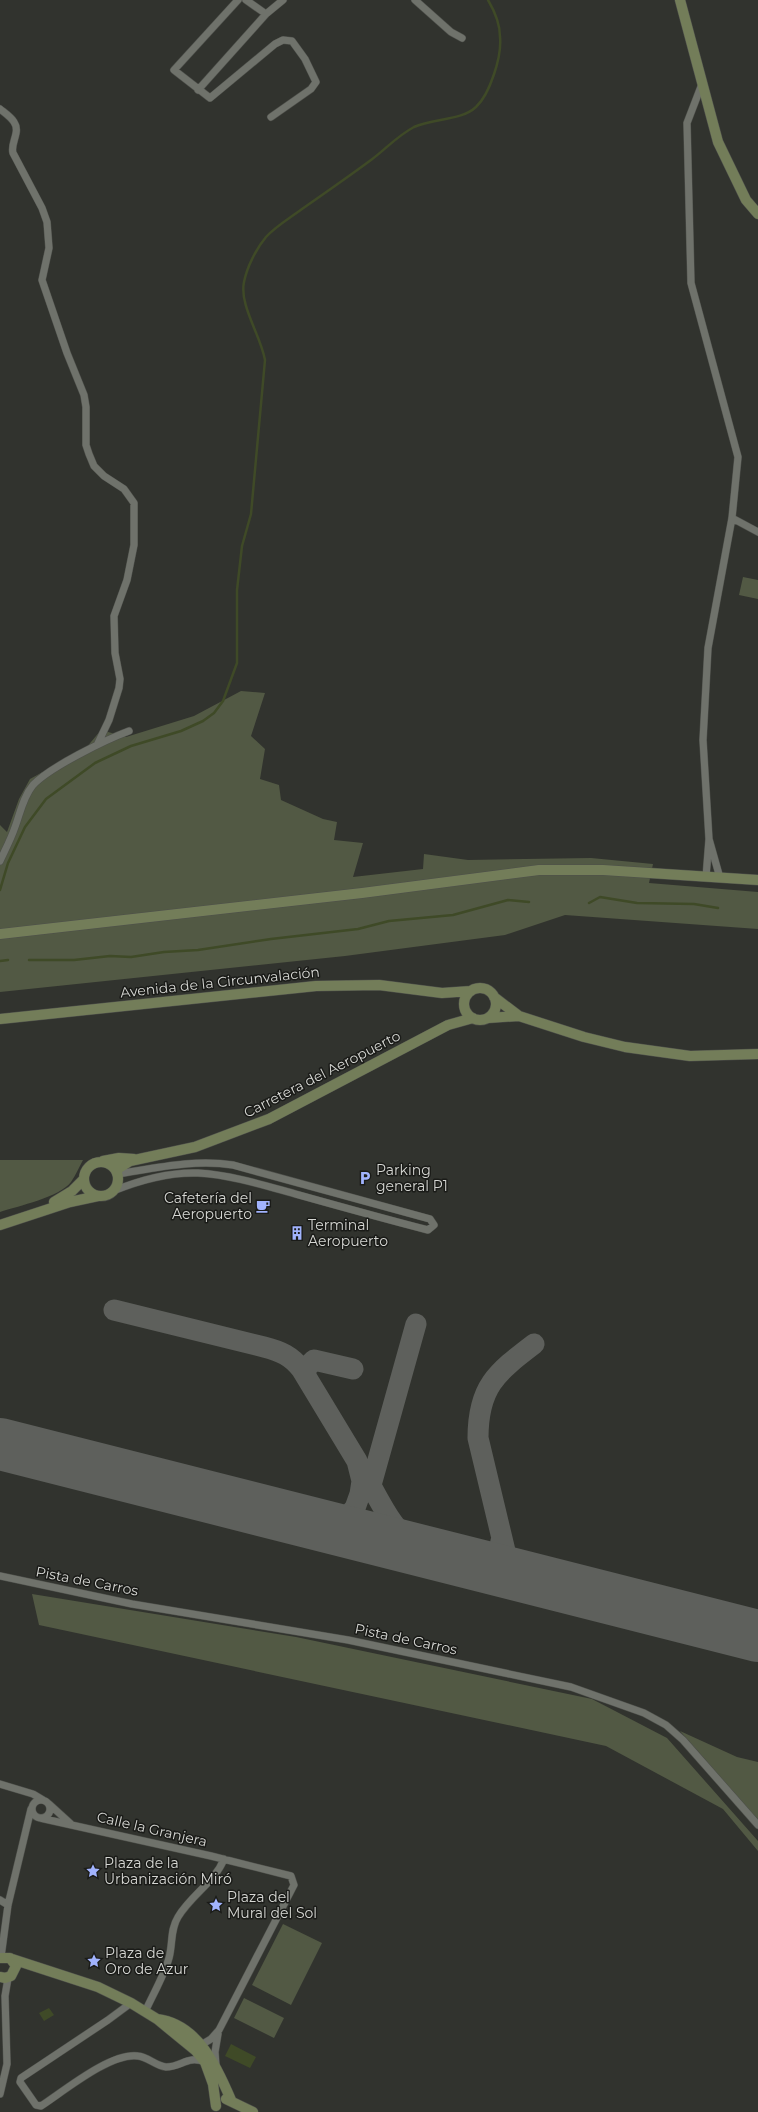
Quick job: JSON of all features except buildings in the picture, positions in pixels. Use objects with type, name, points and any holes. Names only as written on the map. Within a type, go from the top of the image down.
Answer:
[{"type":"main road","points":[[680,0],[718,142],[743,194],[758,214]]},
{"type":"main road","points":[[0,934],[362,893],[520,871],[603,870],[758,880]]},
{"type":"main road","name":"Avenida de la Circunvalación","points":[[0,1019],[316,986],[379,985],[442,993]]},
{"type":"main road","points":[[442,993],[471,991],[484,988],[519,1016],[584,1037],[646,1051],[712,1056],[758,1054]]},
{"type":"main road","points":[[464,1006],[467,994],[471,991]]},
{"type":"main road","points":[[442,993],[464,1006],[473,1018],[478,1020],[519,1016]]},
{"type":"main road","points":[[488,1018],[496,1006],[494,997]]},
{"type":"main road","name":"Carretera del Aeropuerto","points":[[448,1025],[464,1006]]},
{"type":"main road","name":"Carretera del Aeropuerto","points":[[103,1161],[120,1158],[136,1159],[195,1147],[269,1119],[448,1025],[473,1018]]},
{"type":"main road","name":"Carretera del Aeropuerto","points":[[116,1172],[136,1159]]},
{"type":"main road","points":[[0,1225],[77,1200],[100,1196],[113,1191],[118,1183],[116,1172],[108,1163],[103,1161],[93,1163],[89,1166],[83,1180],[84,1185],[90,1193],[100,1196]]},
{"type":"main road","points":[[35,1213],[66,1196],[83,1180]]},
{"type":"main road","points":[[6,1958],[98,1987],[131,2003],[157,2019],[196,2051],[205,2062],[213,2084],[215,2110]]},
{"type":"main road","points":[[6,1958],[16,1966],[6,1976]]},
{"type":"main road","points":[[6,1976],[36,1968]]},
{"type":"main road","points":[[157,2019],[177,2026],[201,2045],[217,2067],[234,2105]]},
{"type":"main road","points":[[215,2110],[222,2100],[253,2112]]},
{"type":"street","points":[[238,0],[174,70],[208,98],[212,98],[275,44],[284,40],[292,41],[305,59],[316,82],[311,89],[271,117]]},
{"type":"street","points":[[246,0],[266,14]]},
{"type":"street","points":[[198,90],[266,14],[283,0]]},
{"type":"street","points":[[415,0],[451,32],[462,38]]},
{"type":"street","points":[[702,84],[687,124],[691,283],[738,457],[732,518],[708,648],[703,740],[709,839],[706,877]]},
{"type":"street","points":[[0,109],[16,124],[17,130],[11,149],[48,222],[50,248],[42,280],[67,354],[84,395],[87,411],[86,445],[89,454],[94,466],[104,476],[124,489],[134,503],[134,545],[127,580],[114,616],[115,653],[120,678],[119,688],[109,720],[98,743],[92,749],[56,769],[33,786],[20,810],[15,828],[0,861]]},
{"type":"street","points":[[732,518],[758,532]]},
{"type":"street","points":[[98,743],[129,731]]},
{"type":"street","points":[[709,839],[720,878]]},
{"type":"street","points":[[113,1191],[147,1179],[183,1174],[212,1174],[259,1184],[428,1230],[434,1225],[430,1219],[233,1165],[217,1163],[168,1165],[116,1172]]},
{"type":"street","points":[[259,1184],[262,1173]]},
{"type":"street","points":[[317,1200],[320,1189]]},
{"type":"street","points":[[379,1217],[381,1206]]},
{"type":"street","name":"Pista de Carros","points":[[0,1576],[132,1604],[348,1640],[571,1687],[592,1693],[644,1713],[675,1732],[758,1825]]},
{"type":"street","name":"Calle la Granjera","points":[[0,1784],[46,1801],[72,1824]]},
{"type":"street","points":[[27,1793],[32,1806],[33,1814],[39,1818]]},
{"type":"street","points":[[6,1958],[4,1938],[8,1905],[27,1824],[32,1806],[36,1801],[46,1801],[50,1812],[46,1817],[39,1818],[27,1824]]},
{"type":"street","name":"Calle la Granjera","points":[[39,1818],[72,1824],[291,1876],[294,1885],[219,2030],[211,2039],[201,2045]]},
{"type":"street","points":[[145,2012],[167,1963],[175,1923],[192,1898],[216,1875],[224,1859]]},
{"type":"street","points":[[0,1900],[8,1905]]},
{"type":"street","points":[[0,2094],[8,2057],[5,1996],[2,1987],[6,1976]]},
{"type":"street","points":[[131,2003],[20,2080],[38,2106],[109,2062],[123,2057],[137,2056],[167,2067],[189,2059],[205,2062]]},
{"type":"street","name":"Calle la Granjera","points":[[217,2067],[215,2052],[219,2030]]},
{"type":"shaded area","points":[[743,577],[758,580],[758,599],[739,595]]},
{"type":"shaded area","points":[[241,691],[265,693],[251,736],[265,749],[260,779],[279,785],[281,800],[323,819],[337,822],[334,840],[363,843],[353,877],[423,869],[424,854],[468,860],[591,858],[653,864],[649,883],[758,892],[758,929],[565,915],[505,935],[345,956],[0,992],[0,825],[7,832],[19,799],[30,779],[86,748],[101,730],[126,737],[194,716]]},
{"type":"shaded area","points":[[0,1160],[83,1160],[73,1179],[66,1187],[48,1197],[0,1212]]},
{"type":"shaded area","points":[[32,1594],[296,1637],[592,1699],[667,1738],[758,1841],[758,1851],[723,1809],[606,1746],[39,1625]]},
{"type":"shaded area","points":[[680,1731],[737,1757],[758,1762],[758,1820]]},
{"type":"shaded area","points":[[283,1924],[322,1943],[291,2005],[252,1985]]},
{"type":"shaded area","points":[[244,1998],[284,2018],[274,2038],[234,2018]]},
{"type":"shaded area","points":[[49,2008],[54,2015],[44,2021],[39,2013]]},
{"type":"shaded area","points":[[231,2044],[256,2057],[250,2068],[225,2056]]},
{"type":"waterway","points":[[0,890],[8,863],[25,827],[46,799],[95,763],[131,746],[181,731],[203,721],[214,713],[223,701],[237,663],[237,590],[242,546],[251,514],[265,360],[245,301],[243,291],[247,270],[259,247],[274,229],[371,160],[402,134],[422,124],[463,115],[476,107],[486,93],[490,84],[499,54],[500,32],[498,22],[488,0]]},
{"type":"waterway","points":[[589,903],[600,897],[637,903],[694,904],[718,908]]},
{"type":"waterway","points":[[29,960],[74,960],[110,956],[131,957],[164,952],[198,950],[271,939],[358,929],[389,921],[453,915],[508,900],[529,902]]},
{"type":"waterway","points":[[0,961],[8,960]]},
{"type":"taxiway","points":[[114,1310],[270,1349],[280,1352],[298,1365],[357,1461],[362,1481],[360,1494],[355,1508],[347,1517],[326,1523],[314,1523]]},
{"type":"taxiway","points":[[371,1485],[416,1324]]},
{"type":"taxiway","points":[[533,1579],[517,1570],[508,1560],[506,1555],[478,1438],[481,1406],[486,1393],[500,1373],[534,1344]]},
{"type":"taxiway","points":[[306,1376],[306,1368],[314,1360],[353,1369]]},
{"type":"taxiway","points":[[364,1473],[395,1526],[411,1543],[421,1550]]},
{"type":"taxiway","points":[[477,1565],[494,1557],[501,1541]]},
{"type":"runway","points":[[0,1444],[758,1636]]},
{"type":"place","name":"Parking general P1","points":[[365,1178]]},
{"type":"place","name":"Cafetería del Aeropuerto","points":[[263,1206]]},
{"type":"place","name":"Terminal Aeropuerto","points":[[297,1233]]},
{"type":"place","name":"Plaza de la Urbanización Miró","points":[[93,1871]]},
{"type":"place","name":"Plaza del Mural del Sol","points":[[216,1905]]},
{"type":"place","name":"Plaza de Oro de Azur","points":[[94,1961]]}]
